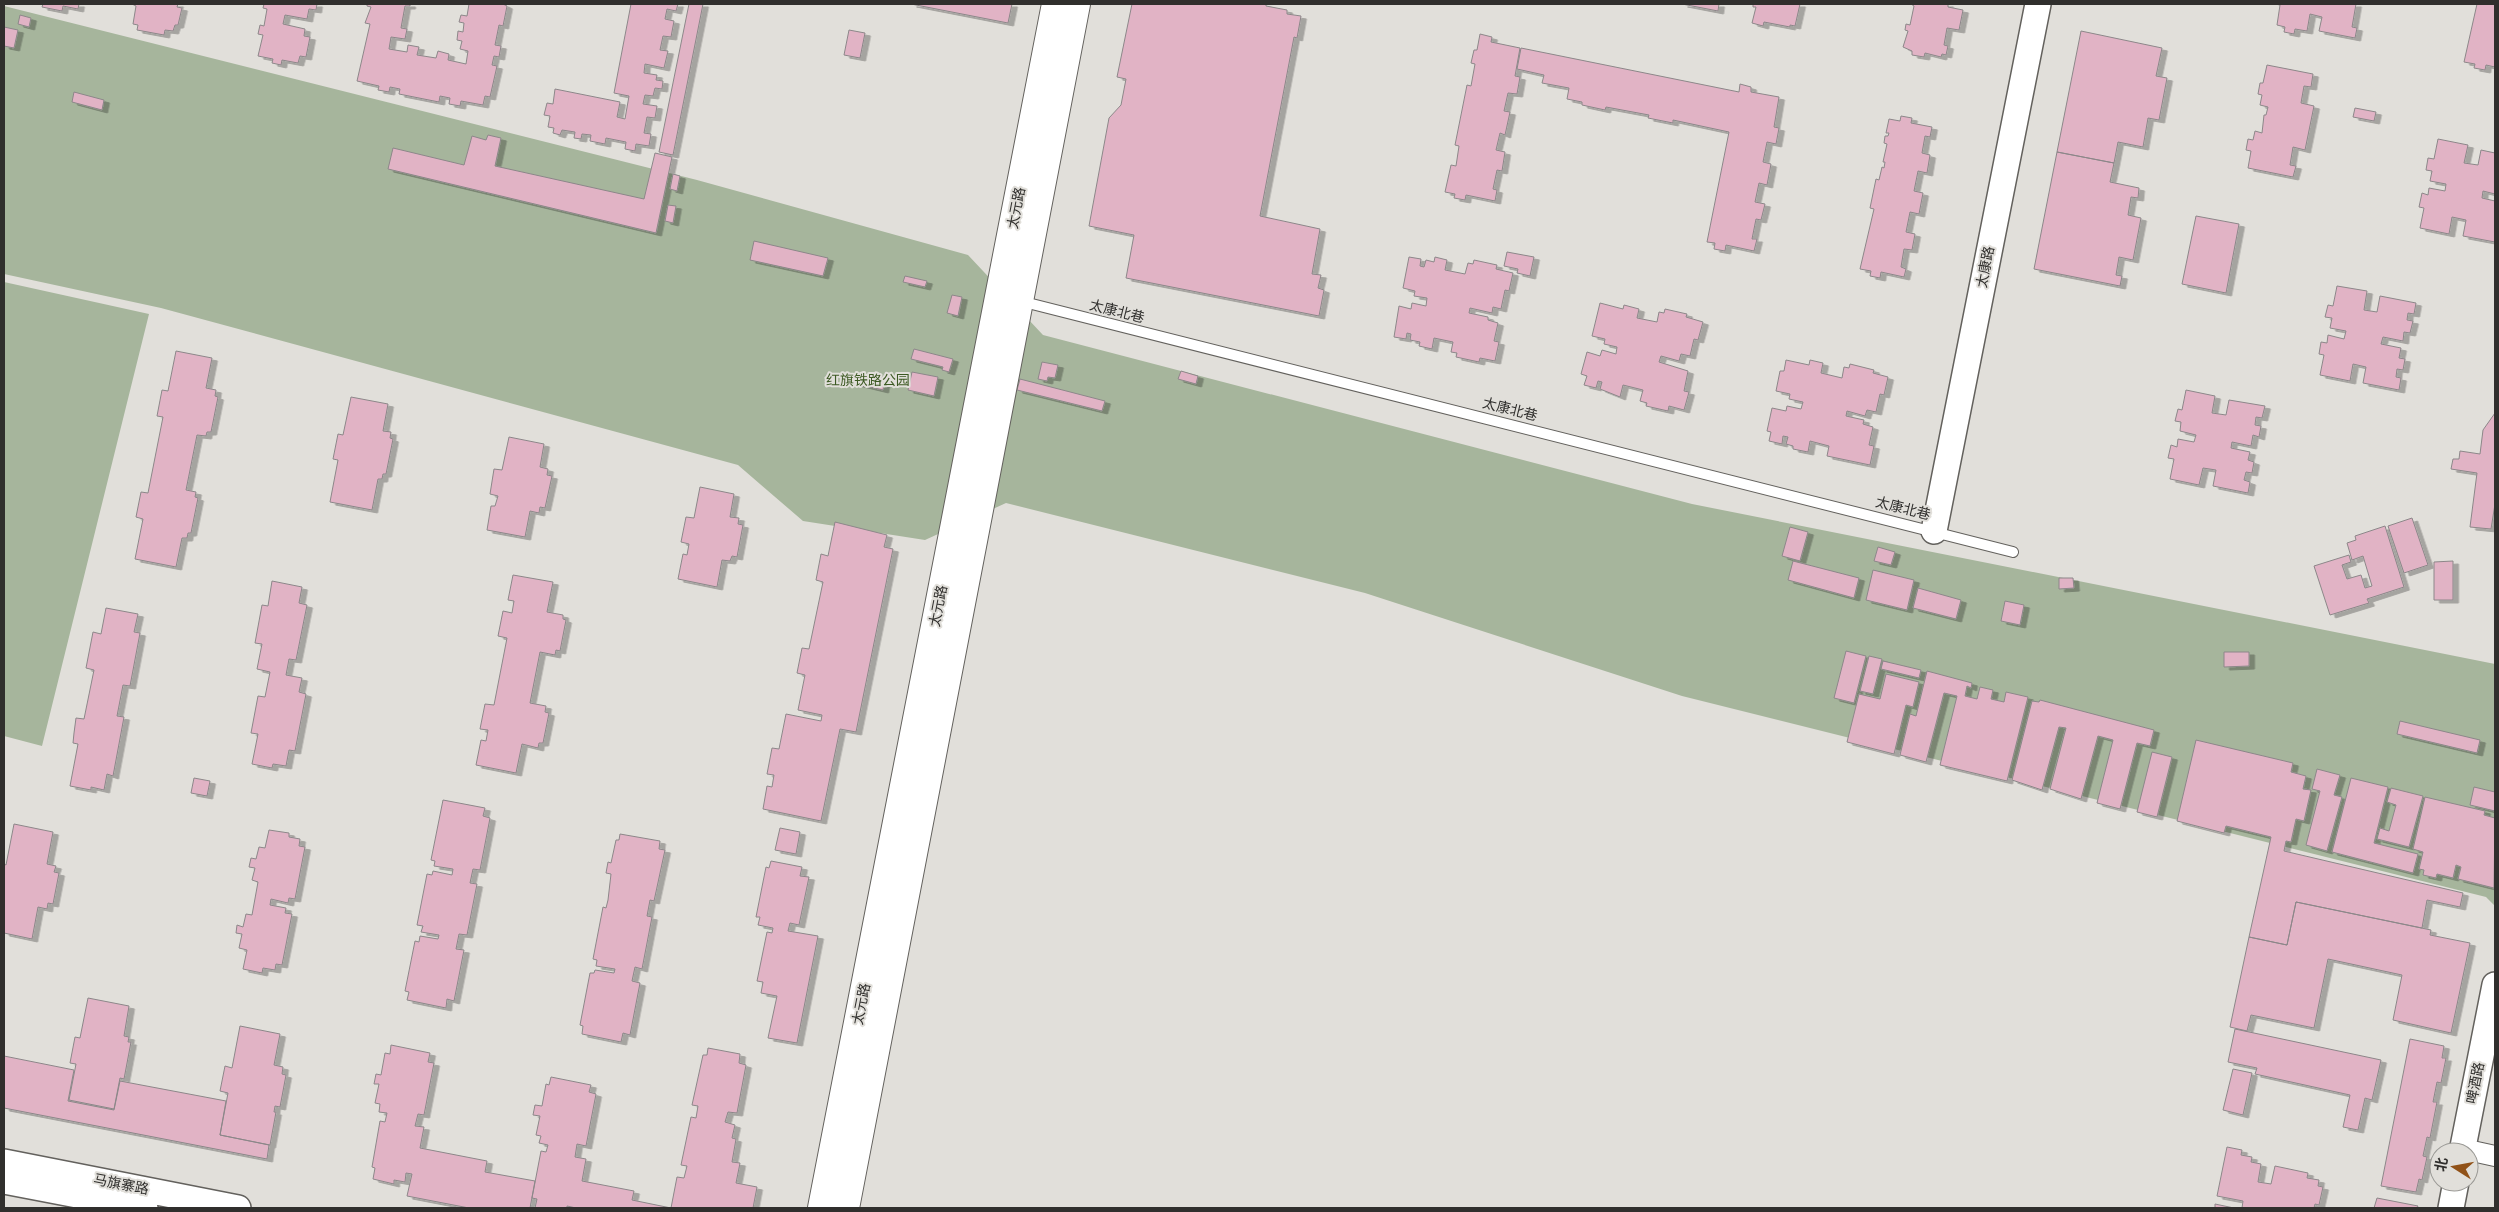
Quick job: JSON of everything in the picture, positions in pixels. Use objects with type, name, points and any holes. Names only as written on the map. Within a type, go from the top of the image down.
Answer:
[{"type":"main road","name":"太元路","points":[[845,1208],[1010,298],[1056,4]]},
{"type":"main road","name":"太元路","points":[[822,1208],[1010,298],[1076,4]]},
{"type":"street","name":"太康路","points":[[1934,531],[2038,4]]},
{"type":"street","name":"啤酒路","points":[[2464,1142],[2495,985]]},
{"type":"street","points":[[2479,1153],[2495,1156]]},
{"type":"street","name":"马旗寨路","points":[[4,1162],[238,1208]]},
{"type":"street","name":"马旗寨路","points":[[4,1180],[144,1208]]},
{"type":"street","points":[[2451,1208],[2454,1192]]},
{"type":"lane","name":"太康北巷","points":[[1010,298],[2013,552]]},
{"type":"green space","name":"红旗铁路公园","points":[[4,6],[697,180],[968,255],[1043,335],[1692,504],[2495,664],[2495,906],[2486,897],[1682,696],[1365,593],[1006,503],[925,540],[803,521],[738,465],[161,308],[4,274]]},
{"type":"green space","points":[[4,282],[149,314],[42,746],[4,736]]},
{"type":"building","points":[[43,4],[79,4],[78,9],[63,6],[62,11],[42,7]]},
{"type":"building","points":[[132,4],[178,4],[177,7],[182,8],[178,25],[175,25],[173,31],[165,30],[164,35],[137,30],[138,25],[133,24],[136,6]]},
{"type":"building","points":[[264,4],[317,4],[316,10],[309,9],[307,19],[285,15],[283,24],[305,29],[304,36],[310,37],[306,57],[300,56],[298,63],[282,60],[281,65],[272,63],[273,59],[258,56],[263,35],[258,34],[260,25],[264,26],[267,9],[263,8]]},
{"type":"building","points":[[367,4],[410,4],[410,6],[405,6],[401,28],[407,29],[405,39],[391,37],[389,49],[407,52],[408,45],[419,47],[417,55],[436,58],[438,51],[449,54],[448,60],[466,64],[468,51],[460,49],[462,41],[457,40],[458,31],[463,32],[464,23],[459,22],[461,15],[467,16],[469,4],[503,4],[507,6],[503,26],[499,25],[495,45],[501,46],[499,57],[494,56],[492,65],[497,66],[490,97],[485,96],[483,105],[461,101],[460,106],[449,104],[450,98],[440,96],[439,102],[399,94],[400,89],[390,87],[389,92],[378,90],[379,86],[357,81],[370,24],[365,23],[371,7],[367,6]]},
{"type":"building","points":[[631,4],[678,4],[676,11],[667,9],[665,19],[674,21],[671,37],[663,36],[660,50],[668,51],[664,68],[645,64],[644,73],[657,75],[656,80],[663,81],[662,89],[655,88],[653,96],[645,95],[643,104],[657,106],[655,118],[647,117],[644,133],[651,134],[649,146],[636,144],[635,151],[625,149],[626,142],[606,138],[605,144],[590,141],[591,135],[582,134],[581,139],[574,138],[575,132],[562,130],[560,135],[553,133],[554,128],[548,127],[550,116],[544,115],[547,103],[553,104],[555,89],[620,102],[617,117],[625,119],[629,96],[614,93]]},
{"type":"building","points":[[689,4],[703,4],[673,155],[659,152]]},
{"type":"building","points":[[911,4],[1012,4],[1008,23]]},
{"type":"building","points":[[1132,4],[1266,4],[1266,6],[1287,10],[1287,14],[1301,16],[1297,38],[1294,37],[1260,216],[1320,229],[1312,274],[1321,275],[1318,288],[1324,290],[1319,316],[1126,278],[1134,235],[1089,226],[1109,118],[1121,105],[1126,79],[1117,77]]},
{"type":"building","points":[[1682,4],[1719,4],[1718,11]]},
{"type":"building","points":[[1753,4],[1800,4],[1795,26],[1790,25],[1790,27],[1764,22],[1763,26],[1752,23],[1756,7],[1753,7]]},
{"type":"building","points":[[1911,4],[1948,4],[1948,7],[1963,10],[1959,30],[1947,28],[1944,45],[1948,46],[1946,55],[1942,54],[1941,57],[1925,53],[1924,57],[1912,55],[1912,51],[1903,47],[1908,31],[1905,30],[1906,24],[1910,25],[1914,6]]},
{"type":"building","points":[[2275,4],[2356,4],[2352,27],[2357,28],[2355,38],[2319,31],[2322,17],[2310,14],[2307,31],[2295,29],[2294,34],[2284,32],[2285,27],[2277,25],[2280,5]]},
{"type":"building","points":[[2477,4],[2495,4],[2495,67],[2486,65],[2485,70],[2474,68],[2475,64],[2464,62]]},
{"type":"building","points":[[20,15],[31,18],[29,27],[18,24]]},
{"type":"building","points":[[4,27],[18,30],[14,48],[4,46]]},
{"type":"building","points":[[849,30],[865,33],[860,58],[844,55]]},
{"type":"building","points":[[2081,31],[2162,48],[2156,76],[2167,78],[2159,120],[2148,118],[2143,147],[2118,142],[2114,163],[2057,152]]},
{"type":"building","points":[[1480,34],[1492,37],[1491,42],[1520,48],[1515,76],[1520,77],[1517,94],[1508,93],[1504,111],[1510,112],[1505,135],[1500,133],[1496,150],[1505,152],[1502,171],[1497,170],[1493,189],[1497,190],[1495,201],[1466,195],[1465,200],[1454,198],[1455,194],[1445,192],[1451,165],[1456,166],[1459,146],[1455,145],[1467,85],[1471,86],[1475,64],[1471,63],[1474,50],[1477,50]]},
{"type":"building","points":[[1521,48],[1739,92],[1740,84],[1751,87],[1751,92],[1779,97],[1774,127],[1779,128],[1776,144],[1767,142],[1763,162],[1771,164],[1767,185],[1759,183],[1755,202],[1765,204],[1761,220],[1756,219],[1752,239],[1757,239],[1754,251],[1726,245],[1725,251],[1714,249],[1715,243],[1707,242],[1729,132],[1673,120],[1673,123],[1648,118],[1649,115],[1606,107],[1605,110],[1582,105],[1582,102],[1567,99],[1569,88],[1542,83],[1544,75],[1517,69]]},
{"type":"building","points":[[2267,65],[2313,74],[2311,87],[2304,86],[2301,103],[2314,106],[2305,150],[2293,147],[2290,165],[2296,166],[2293,177],[2248,168],[2251,151],[2246,150],[2248,139],[2253,140],[2255,131],[2262,133],[2264,115],[2266,115],[2268,107],[2260,105],[2262,95],[2258,94],[2260,83],[2263,83]]},
{"type":"building","points":[[74,92],[104,100],[102,110],[72,102]]},
{"type":"building","points":[[2355,108],[2376,112],[2374,121],[2353,117]]},
{"type":"building","points":[[1901,116],[1912,118],[1911,123],[1932,127],[1930,137],[1925,136],[1922,153],[1930,155],[1927,173],[1918,171],[1914,191],[1923,193],[1919,214],[1910,212],[1906,232],[1915,234],[1912,250],[1904,249],[1901,267],[1906,269],[1904,277],[1881,272],[1880,278],[1870,276],[1871,271],[1860,269],[1874,209],[1870,208],[1876,179],[1879,180],[1882,167],[1884,168],[1885,162],[1883,162],[1887,144],[1884,143],[1885,136],[1888,136],[1889,133],[1886,133],[1889,119],[1900,121]]},
{"type":"building","points":[[488,135],[501,138],[495,166],[644,199],[655,153],[672,157],[656,233],[388,169],[393,148],[464,165],[472,136],[486,140]]},
{"type":"building","points":[[2438,139],[2468,145],[2464,163],[2478,165],[2481,150],[2495,153],[2495,194],[2483,191],[2482,198],[2495,201],[2495,242],[2463,236],[2466,220],[2452,217],[2449,234],[2420,228],[2424,208],[2419,207],[2422,193],[2428,195],[2429,188],[2445,191],[2446,184],[2430,181],[2432,171],[2426,170],[2428,158],[2434,159]]},
{"type":"building","points":[[2057,152],[2114,163],[2110,182],[2139,188],[2138,198],[2131,197],[2128,215],[2141,218],[2133,260],[2119,257],[2116,275],[2122,276],[2120,286],[2034,269]]},
{"type":"building","points":[[673,174],[680,176],[677,191],[670,189]]},
{"type":"building","points":[[668,205],[676,206],[673,223],[665,221]]},
{"type":"building","points":[[2196,216],[2239,224],[2226,293],[2182,284]]},
{"type":"building","points":[[754,241],[828,258],[823,276],[750,260]]},
{"type":"building","points":[[1507,252],[1534,257],[1530,276],[1517,273],[1518,269],[1504,266]]},
{"type":"building","points":[[1409,257],[1421,259],[1420,266],[1424,267],[1426,260],[1434,262],[1435,257],[1447,260],[1445,270],[1465,274],[1468,263],[1473,264],[1474,260],[1497,265],[1496,269],[1513,273],[1509,291],[1505,290],[1501,309],[1493,307],[1492,313],[1470,308],[1469,313],[1488,317],[1488,320],[1498,323],[1494,341],[1499,342],[1495,361],[1480,358],[1479,362],[1456,357],[1457,353],[1451,352],[1453,342],[1434,338],[1432,349],[1419,346],[1420,342],[1410,340],[1411,334],[1407,333],[1406,339],[1394,337],[1399,306],[1411,309],[1412,303],[1426,306],[1427,298],[1414,296],[1415,291],[1403,288]]},
{"type":"building","points":[[905,276],[927,281],[925,287],[903,282]]},
{"type":"building","points":[[2337,286],[2367,291],[2364,310],[2377,312],[2380,296],[2416,303],[2414,314],[2408,313],[2407,320],[2413,321],[2410,333],[2404,332],[2403,341],[2383,337],[2381,344],[2401,348],[2399,358],[2405,359],[2403,370],[2397,369],[2396,377],[2401,378],[2399,390],[2363,383],[2366,367],[2353,364],[2350,381],[2320,375],[2324,355],[2319,354],[2321,342],[2327,343],[2328,335],[2344,339],[2346,331],[2330,328],[2332,318],[2325,317],[2328,305],[2333,306]]},
{"type":"building","points":[[952,295],[962,297],[958,316],[947,313]]},
{"type":"building","points":[[1600,303],[1623,309],[1624,305],[1639,309],[1637,318],[1657,322],[1659,312],[1664,313],[1665,309],[1687,314],[1686,317],[1703,322],[1698,340],[1694,339],[1690,356],[1681,354],[1679,361],[1661,356],[1659,362],[1688,371],[1684,391],[1689,392],[1684,410],[1669,406],[1668,411],[1646,406],[1647,403],[1640,401],[1643,390],[1623,385],[1620,397],[1600,389],[1602,382],[1598,381],[1596,388],[1584,385],[1587,376],[1581,374],[1587,352],[1600,356],[1602,350],[1616,354],[1617,347],[1604,344],[1605,339],[1592,336]]},
{"type":"building","points":[[914,349],[953,359],[949,372],[942,370],[943,367],[911,359]]},
{"type":"building","points":[[176,351],[212,358],[206,388],[216,390],[215,396],[218,397],[211,432],[207,432],[206,436],[197,435],[186,490],[196,492],[195,497],[198,498],[191,533],[188,533],[187,538],[182,538],[176,567],[135,559],[143,519],[136,517],[141,492],[148,493],[163,417],[157,416],[162,390],[168,391]]},
{"type":"building","points":[[1786,360],[1809,365],[1810,360],[1823,363],[1821,373],[1842,378],[1844,367],[1849,368],[1850,364],[1874,370],[1873,373],[1888,377],[1884,395],[1880,394],[1876,412],[1867,410],[1865,416],[1847,411],[1846,416],[1864,420],[1863,424],[1873,427],[1869,445],[1874,446],[1870,465],[1827,456],[1829,446],[1810,441],[1808,452],[1793,449],[1793,446],[1786,444],[1788,437],[1783,436],[1782,444],[1769,441],[1771,432],[1767,431],[1772,408],[1786,411],[1787,406],[1801,409],[1803,402],[1789,399],[1790,394],[1776,391],[1780,371],[1784,371]]},
{"type":"building","points":[[1042,362],[1058,365],[1055,378],[1048,377],[1047,381],[1038,379]]},
{"type":"building","points":[[1181,371],[1198,376],[1196,384],[1178,379]]},
{"type":"building","points":[[912,372],[938,377],[934,396],[908,390]]},
{"type":"building","points":[[857,373],[885,380],[883,390],[854,383]]},
{"type":"building","points":[[1020,379],[1105,401],[1102,411],[1017,390]]},
{"type":"building","points":[[2186,390],[2215,396],[2212,413],[2226,415],[2229,400],[2265,406],[2262,418],[2256,417],[2255,425],[2261,426],[2259,437],[2253,435],[2251,446],[2232,442],[2231,448],[2250,452],[2248,460],[2254,462],[2252,473],[2246,472],[2244,480],[2250,482],[2248,493],[2213,486],[2216,470],[2203,468],[2199,485],[2170,479],[2174,459],[2168,458],[2171,445],[2177,447],[2178,439],[2194,442],[2196,435],[2180,431],[2181,422],[2175,421],[2178,409],[2182,410]]},
{"type":"building","points":[[351,397],[388,404],[383,431],[391,432],[390,438],[393,439],[386,474],[383,474],[382,479],[378,479],[372,510],[330,502],[338,460],[333,459],[338,434],[343,435]]},
{"type":"building","points":[[2495,413],[2495,504],[2491,529],[2470,527],[2477,473],[2451,469],[2453,459],[2459,459],[2460,451],[2480,454],[2483,430]]},
{"type":"building","points":[[509,437],[544,444],[540,467],[548,469],[547,475],[552,476],[545,508],[540,507],[539,513],[530,511],[525,537],[487,530],[491,506],[495,506],[498,496],[490,494],[494,469],[502,470]]},
{"type":"building","points":[[700,487],[734,494],[730,517],[739,518],[738,524],[743,525],[737,557],[732,556],[730,561],[722,560],[717,587],[678,579],[683,554],[687,555],[689,544],[681,542],[686,517],[694,518]]},
{"type":"building","points":[[2412,518],[2428,565],[2404,573],[2388,526]]},
{"type":"building","points":[[835,522],[887,535],[884,547],[893,549],[856,732],[840,729],[821,821],[763,809],[767,786],[772,787],[774,775],[767,774],[772,748],[779,749],[786,714],[821,721],[822,715],[798,710],[805,675],[797,673],[802,648],[809,649],[823,582],[816,580],[821,554],[828,556]]},
{"type":"building","points":[[2385,526],[2404,587],[2367,599],[2369,603],[2330,615],[2314,566],[2349,555],[2351,562],[2342,565],[2347,579],[2361,575],[2365,588],[2372,586],[2363,556],[2352,560],[2347,543],[2356,540],[2355,536]]},
{"type":"building","points":[[1790,527],[1808,532],[1800,561],[1782,556]]},
{"type":"building","points":[[1878,547],[1895,552],[1891,565],[1874,561]]},
{"type":"building","points":[[1793,561],[1859,578],[1854,598],[1788,580]]},
{"type":"building","points":[[2453,561],[2453,600],[2434,600],[2434,562]]},
{"type":"building","points":[[1873,570],[1914,580],[1907,610],[1866,600]]},
{"type":"building","points":[[513,575],[553,582],[547,612],[563,615],[563,619],[566,620],[560,651],[556,650],[555,655],[540,652],[530,703],[546,706],[545,712],[549,713],[543,743],[539,743],[538,748],[522,744],[516,773],[476,765],[481,740],[486,741],[488,730],[480,729],[485,704],[494,705],[507,638],[498,636],[503,611],[512,613],[514,601],[508,600]]},
{"type":"building","points":[[2059,578],[2073,578],[2074,588],[2059,589]]},
{"type":"building","points":[[272,581],[302,587],[299,603],[307,605],[296,660],[289,659],[286,675],[302,678],[299,692],[306,694],[295,751],[289,750],[286,766],[273,764],[272,768],[252,764],[258,734],[251,733],[258,696],[265,697],[270,672],[257,669],[262,644],[255,643],[262,605],[268,606]]},
{"type":"building","points":[[1918,588],[1961,600],[1956,619],[1913,608]]},
{"type":"building","points":[[2005,601],[2024,605],[2020,625],[2001,621]]},
{"type":"building","points":[[106,608],[138,614],[134,632],[140,633],[130,686],[123,685],[117,716],[124,717],[113,776],[107,774],[104,790],[91,787],[91,790],[70,786],[78,744],[73,743],[76,718],[84,719],[94,670],[86,668],[93,632],[101,634]]},
{"type":"building","points":[[1846,651],[1866,656],[1854,703],[1834,698]]},
{"type":"building","points":[[2224,652],[2249,652],[2249,666],[2224,667]]},
{"type":"building","points":[[1869,656],[1882,659],[1873,694],[1860,691]]},
{"type":"building","points":[[1883,661],[1921,670],[1919,678],[1881,669]]},
{"type":"building","points":[[1927,671],[1972,683],[1971,688],[1967,686],[1965,696],[1977,699],[1980,687],[1993,690],[1991,699],[2004,702],[2006,692],[2028,697],[2007,781],[1940,765],[1957,696],[1944,693],[1926,762],[1900,755],[1910,714],[1916,716]]},
{"type":"building","points":[[1886,674],[1919,682],[1913,707],[1906,705],[1894,754],[1847,742],[1859,694],[1880,699]]},
{"type":"building","points":[[2040,700],[2154,730],[2150,746],[2137,743],[2120,809],[2097,803],[2113,740],[2098,736],[2081,799],[2050,789],[2066,728],[2059,727],[2042,790],[2012,780],[2032,701],[2039,702]]},
{"type":"building","points":[[2400,721],[2480,740],[2477,753],[2397,734]]},
{"type":"building","points":[[2196,740],[2293,763],[2291,772],[2306,776],[2303,789],[2311,790],[2304,821],[2296,819],[2291,842],[2286,841],[2284,851],[2463,893],[2460,907],[2427,900],[2422,928],[2296,902],[2287,945],[2249,937],[2271,837],[2226,826],[2224,833],[2177,821]]},
{"type":"building","points":[[2152,752],[2172,757],[2157,817],[2137,812]]},
{"type":"building","points":[[2317,769],[2340,775],[2334,795],[2342,797],[2327,851],[2306,845],[2320,791],[2312,789]]},
{"type":"building","points":[[194,778],[210,781],[207,796],[191,793]]},
{"type":"building","points":[[2351,778],[2388,787],[2374,843],[2418,854],[2413,873],[2332,852]]},
{"type":"building","points":[[2474,787],[2495,792],[2495,811],[2470,805]]},
{"type":"building","points":[[2391,788],[2423,796],[2409,847],[2377,839],[2380,828],[2389,831],[2396,805],[2387,802]]},
{"type":"building","points":[[2425,797],[2485,811],[2484,815],[2495,818],[2494,888],[2458,879],[2461,867],[2456,865],[2453,878],[2437,874],[2436,878],[2423,875],[2424,870],[2419,869],[2423,852],[2413,849]]},
{"type":"building","points":[[443,800],[485,808],[483,816],[490,818],[480,870],[473,869],[470,883],[477,884],[467,935],[459,934],[456,949],[464,950],[454,1001],[447,999],[446,1008],[407,1000],[409,992],[405,991],[415,941],[419,942],[420,936],[438,939],[439,935],[421,932],[423,926],[417,925],[427,874],[432,875],[433,871],[452,875],[453,869],[434,866],[435,861],[431,860]]},
{"type":"building","points":[[14,824],[53,832],[47,864],[56,866],[54,872],[59,873],[53,904],[48,903],[47,909],[38,907],[32,939],[4,933],[4,864],[6,865]]},
{"type":"building","points":[[780,828],[800,832],[796,854],[775,850]]},
{"type":"building","points":[[269,830],[289,833],[289,837],[300,839],[299,846],[305,847],[295,899],[289,898],[288,903],[271,899],[270,905],[286,908],[285,913],[292,914],[282,965],[276,964],[275,970],[263,968],[262,973],[243,969],[247,950],[239,948],[242,934],[236,933],[237,925],[243,927],[246,914],[252,915],[258,882],[252,880],[255,868],[249,867],[251,858],[256,859],[259,847],[265,848]]},
{"type":"building","points":[[620,834],[660,841],[659,849],[665,850],[654,901],[650,900],[647,916],[652,917],[642,969],[635,967],[632,981],[640,983],[630,1035],[623,1033],[621,1042],[582,1034],[583,1026],[580,1025],[590,973],[594,973],[595,970],[614,973],[615,969],[596,966],[597,960],[593,959],[603,907],[606,908],[608,900],[611,874],[606,873],[608,862],[611,863],[616,840],[619,840]]},
{"type":"building","points":[[771,861],[802,867],[800,876],[809,877],[799,925],[790,923],[788,931],[818,936],[797,1043],[768,1038],[777,996],[761,993],[763,982],[757,981],[767,932],[772,933],[773,928],[758,925],[760,917],[756,917],[766,867],[769,868]]},
{"type":"building","points":[[2296,902],[2431,930],[2430,935],[2470,943],[2451,1033],[2393,1020],[2402,975],[2328,959],[2314,1028],[2251,1015],[2247,1031],[2230,1027],[2249,937],[2287,945]]},
{"type":"building","points":[[88,998],[129,1006],[124,1036],[129,1037],[128,1042],[131,1042],[124,1079],[120,1078],[114,1109],[69,1100],[76,1064],[70,1063],[75,1037],[80,1038]]},
{"type":"building","points":[[240,1026],[280,1034],[274,1065],[283,1067],[282,1074],[286,1075],[280,1107],[275,1106],[274,1112],[276,1112],[270,1145],[220,1135],[228,1093],[220,1091],[225,1066],[232,1068]]},
{"type":"building","points":[[2235,1029],[2381,1060],[2372,1100],[2365,1098],[2358,1130],[2343,1127],[2350,1095],[2255,1074],[2257,1068],[2228,1062]]},
{"type":"building","points":[[2410,1039],[2444,1046],[2442,1058],[2446,1058],[2441,1083],[2437,1082],[2433,1102],[2437,1102],[2430,1138],[2427,1137],[2423,1156],[2427,1157],[2422,1180],[2419,1179],[2416,1192],[2381,1186]]},
{"type":"building","points":[[391,1045],[430,1053],[428,1062],[434,1063],[424,1115],[418,1114],[415,1126],[424,1127],[420,1148],[487,1161],[485,1172],[535,1181],[530,1208],[469,1208],[407,1196],[412,1174],[406,1173],[405,1182],[394,1180],[394,1184],[373,1179],[375,1168],[372,1167],[380,1121],[385,1122],[387,1113],[379,1112],[380,1104],[375,1103],[379,1084],[374,1084],[376,1074],[381,1075],[385,1053],[390,1054]]},
{"type":"building","points":[[708,1048],[740,1054],[739,1063],[746,1065],[737,1113],[728,1112],[725,1122],[735,1125],[732,1138],[736,1139],[732,1162],[740,1163],[736,1183],[757,1187],[753,1208],[671,1208],[677,1177],[684,1178],[687,1166],[681,1165],[691,1117],[696,1118],[698,1106],[692,1105],[703,1055],[707,1055]]},
{"type":"building","points":[[4,1056],[74,1070],[68,1101],[114,1110],[120,1081],[226,1101],[220,1135],[269,1145],[267,1159],[4,1108]]},
{"type":"building","points":[[2233,1069],[2252,1073],[2243,1115],[2223,1110]]},
{"type":"building","points":[[551,1077],[591,1085],[589,1092],[596,1094],[586,1146],[577,1144],[575,1157],[586,1159],[582,1181],[634,1191],[632,1200],[671,1208],[576,1208],[567,1206],[567,1208],[535,1208],[537,1199],[532,1198],[541,1151],[546,1152],[548,1145],[539,1143],[541,1136],[536,1135],[540,1116],[533,1115],[535,1105],[542,1106],[546,1084],[549,1085]]},
{"type":"building","points":[[2227,1147],[2242,1150],[2241,1155],[2252,1157],[2251,1162],[2261,1164],[2258,1182],[2271,1184],[2275,1166],[2308,1173],[2307,1178],[2319,1180],[2318,1186],[2323,1187],[2319,1205],[2315,1204],[2314,1208],[2242,1208],[2243,1201],[2217,1196]]},
{"type":"building","points":[[2377,1198],[2418,1206],[2417,1208],[2374,1208]]},
{"type":"building","points":[[2215,1204],[2234,1208],[2215,1208]]}]
